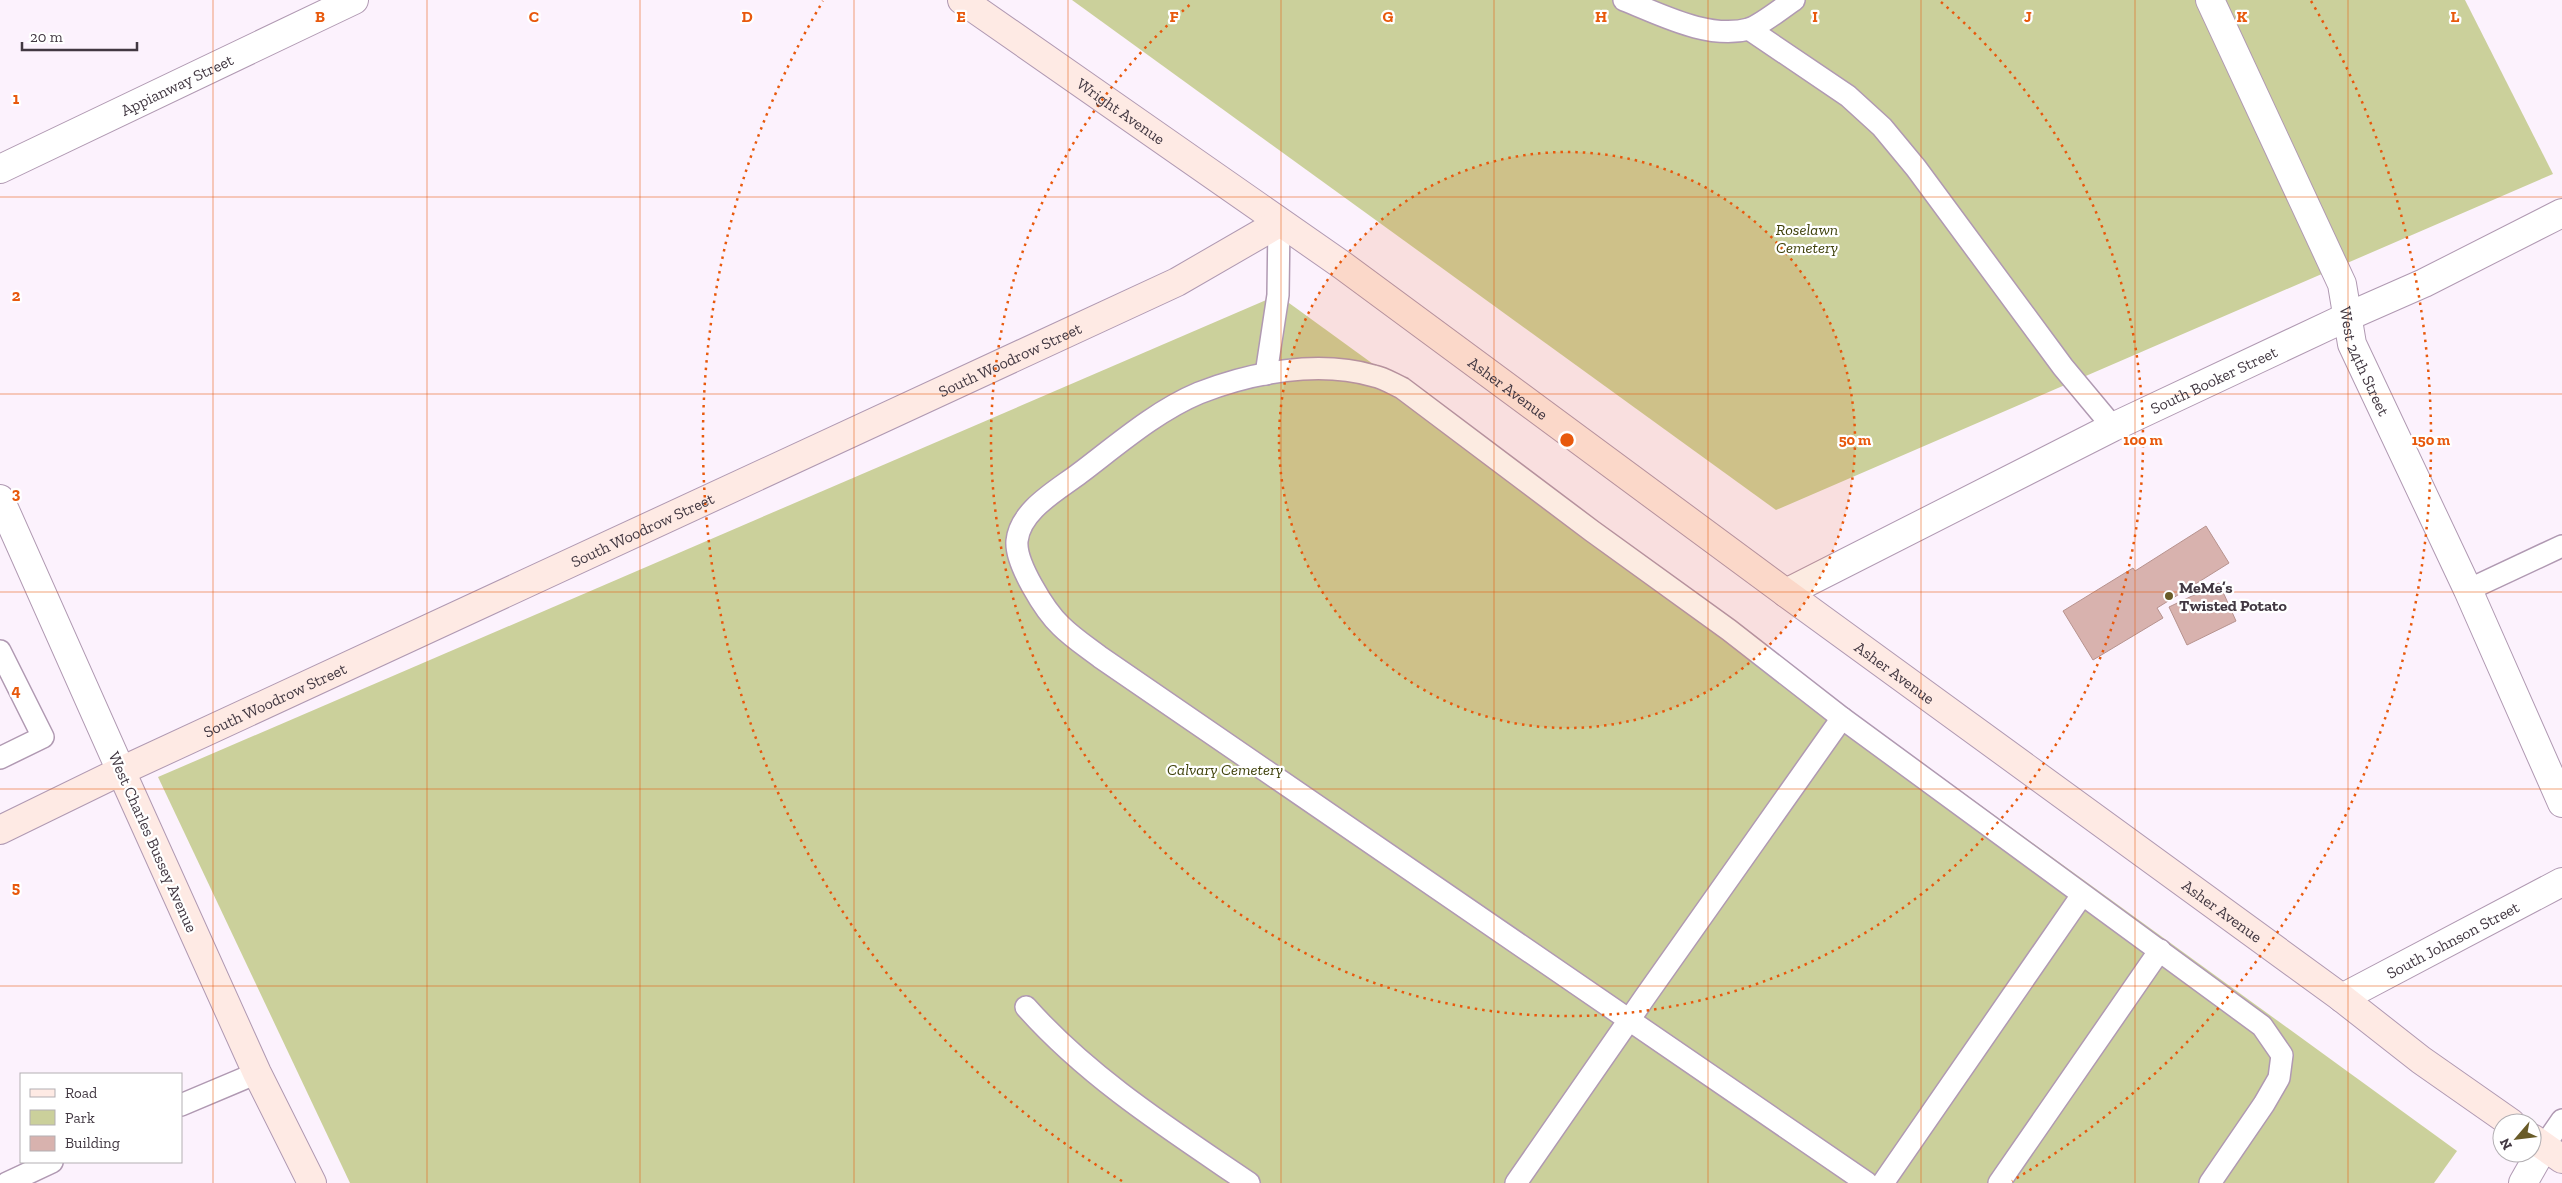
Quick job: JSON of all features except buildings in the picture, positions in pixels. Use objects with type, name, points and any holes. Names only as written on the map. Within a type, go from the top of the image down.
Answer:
[{"type":"main road","name":"Wright Avenue","points":[[962,0],[1279,222]]},
{"type":"main road","name":"Asher Avenue","points":[[1279,222],[1342,265],[1786,593],[2342,998],[2421,1060],[2497,1113]]},
{"type":"main road","name":"South Woodrow Street","points":[[1,826],[1177,282],[1279,222]]},
{"type":"main road","name":"West Charles Bussey Avenue","points":[[121,772],[257,1073],[312,1183]]},
{"type":"street","name":"Appianway Street","points":[[0,169],[354,0]]},
{"type":"street","name":"West 24th Street","points":[[2210,0],[2342,284],[2352,344],[2468,590],[2562,803]]},
{"type":"street","name":"South Booker Street","points":[[1786,593],[2113,427],[2348,316],[2424,283],[2562,213]]},
{"type":"street","name":"West Charles Bussey Avenue","points":[[0,500],[121,772]]},
{"type":"street","name":"South Johnson Street","points":[[2342,998],[2560,889]]},
{"type":"street","points":[[2523,1183],[2546,1148]]},
{"type":"lane","points":[[1624,0],[1706,29],[1749,29],[1794,0]]},
{"type":"lane","points":[[1749,29],[1848,96],[1882,126],[1922,176],[2063,367],[2113,427]]},
{"type":"lane","points":[[1266,374],[1278,295],[1279,222]]},
{"type":"lane","points":[[1867,1183],[1100,658],[1060,626],[1030,582],[1017,554],[1017,539],[1025,519],[1042,502],[1142,426],[1198,394],[1242,379],[1266,374],[1307,370],[1347,370],[1375,376],[1402,388],[1592,531],[1729,630],[1842,718],[2262,1026],[2282,1055],[2279,1078],[2264,1104],[2210,1183]]},
{"type":"lane","points":[[2468,590],[2562,546]]},
{"type":"lane","points":[[0,651],[43,737],[0,758]]},
{"type":"lane","points":[[1516,1183],[1842,718]]},
{"type":"lane","points":[[1883,1183],[2082,895]]},
{"type":"lane","points":[[1999,1183],[2160,950]]},
{"type":"lane","points":[[1026,1007],[1046,1030],[1133,1104],[1249,1183]]},
{"type":"lane","points":[[182,1105],[257,1073]]},
{"type":"lane","points":[[2546,1148],[2562,1120]]},
{"type":"lane","points":[[7,1183],[50,1163]]},
{"type":"green space","name":"Roselawn Cemetery","points":[[1072,0],[2465,0],[2553,174],[1776,510]]},
{"type":"green space","name":"Calvary Cemetery","points":[[1278,295],[2457,1151],[2434,1183],[350,1183],[158,777]]},
{"type":"place","name":"MeMe’s Twisted Potato","points":[[2169,596]]}]
